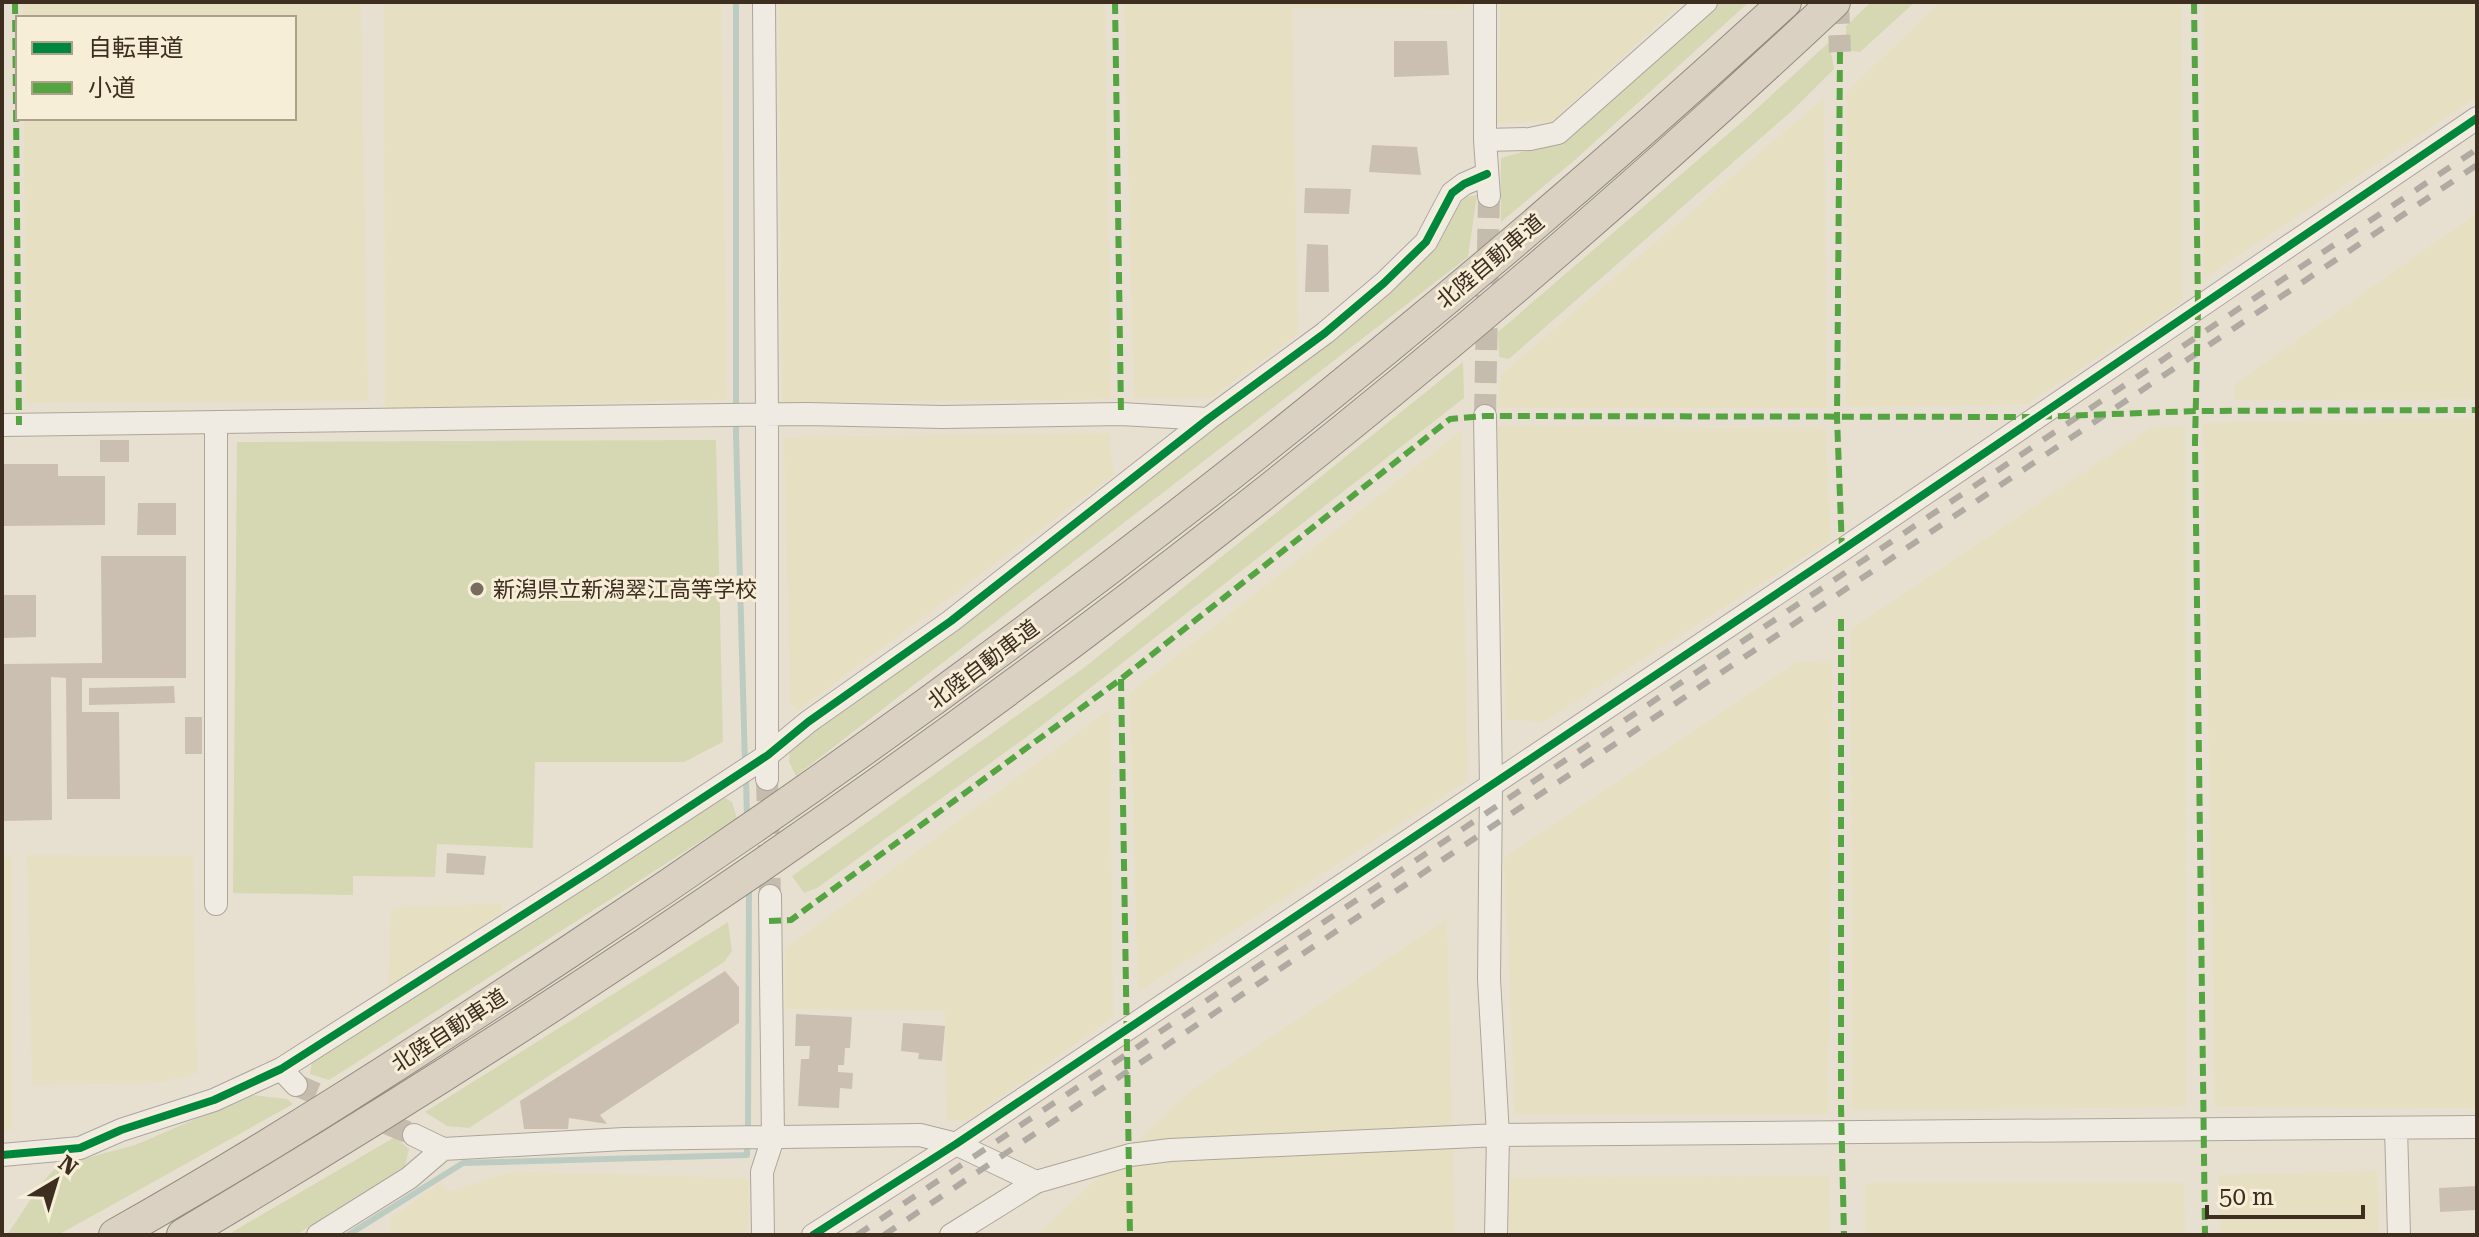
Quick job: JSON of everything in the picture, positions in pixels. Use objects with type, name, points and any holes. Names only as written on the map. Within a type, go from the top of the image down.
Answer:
[{"type":"highway","name":"北陸自動車道","points":[[115,1235],[426,1046],[715,856],[964,678],[1177,517],[1326,399],[1599,167],[1785,2]]},
{"type":"highway","name":"北陸自動車道","points":[[183,1235],[303,1164],[585,985],[885,780],[1038,668],[1193,550],[1507,295],[1834,2]]},
{"type":"street","points":[[764,2],[767,779]]},
{"type":"street","points":[[2,1155],[80,1148],[121,1130],[288,1077],[428,977],[768,755],[808,722],[964,612],[1208,419],[1325,333],[1426,242],[1452,193],[1464,184],[1488,185],[1485,2]]},
{"type":"street","points":[[1485,140],[1530,139],[1558,133],[1706,2]]},
{"type":"street","points":[[813,1235],[956,1144],[1829,559],[2477,118]]},
{"type":"street","points":[[2,425],[767,415],[943,417],[1121,414],[1208,419]]},
{"type":"street","points":[[1485,416],[1491,785],[1489,979],[1498,1135],[1496,1235]]},
{"type":"street","points":[[216,423],[216,904]]},
{"type":"street","points":[[763,1235],[762,1172],[773,1138],[770,896]]},
{"type":"street","points":[[951,1235],[1036,1182],[1130,1155],[1170,1150],[1498,1135],[2477,1127]]},
{"type":"street","points":[[2396,1128],[2399,1235]]},
{"type":"street","points":[[414,1135],[443,1149],[624,1139],[920,1135],[956,1144],[1036,1182]]},
{"type":"street","points":[[318,1235],[409,1178],[443,1149]]},
{"type":"shaded area","points":[[23,2],[361,2],[368,401],[26,403],[24,120],[296,120],[296,16],[23,16]]},
{"type":"shaded area","points":[[384,2],[721,2],[727,399],[385,409]]},
{"type":"shaded area","points":[[779,2],[1105,2],[1111,399],[782,403]]},
{"type":"shaded area","points":[[1124,2],[1463,2],[1463,9],[1292,8],[1298,334],[1211,398],[1134,398]]},
{"type":"shaded area","points":[[1501,2],[1683,2],[1551,122],[1497,123]]},
{"type":"shaded area","points":[[1940,2],[2181,2],[2183,301],[2027,404],[1846,407],[1847,92]]},
{"type":"shaded area","points":[[2204,2],[2477,2],[2477,97],[2204,278]]},
{"type":"shaded area","points":[[1824,98],[1827,408],[1497,408],[1501,375]]},
{"type":"shaded area","points":[[2477,213],[2477,399],[2235,400],[2235,384]]},
{"type":"shaded area","points":[[2477,417],[2477,1108],[2215,1107],[2203,423]]},
{"type":"shaded area","points":[[1498,426],[1826,429],[1830,540],[1543,722],[1506,719]]},
{"type":"shaded area","points":[[2185,426],[2186,1107],[1852,1110],[1851,629],[2150,428]]},
{"type":"shaded area","points":[[1461,431],[1468,780],[1138,992],[1130,693]]},
{"type":"shaded area","points":[[1109,433],[1114,475],[798,710],[790,704],[784,437]]},
{"type":"shaded area","points":[[1832,660],[1828,1114],[1515,1114],[1504,858],[1797,662]]},
{"type":"shaded area","points":[[1110,709],[1113,1017],[967,1121],[947,1120],[945,1011],[785,1009],[785,949]]},
{"type":"shaded area","points":[[27,855],[193,856],[197,1073],[158,1083],[32,1085]]},
{"type":"shaded area","points":[[2,857],[12,857],[12,1130],[2,1130]]},
{"type":"shaded area","points":[[502,903],[501,913],[388,991],[391,908]]},
{"type":"shaded area","points":[[1447,919],[1455,1235],[1037,1235],[1193,1089]]},
{"type":"shaded area","points":[[2377,1171],[2379,1235],[2220,1235],[2219,1175]]},
{"type":"shaded area","points":[[504,1174],[748,1178],[749,1235],[391,1235],[390,1219],[441,1182],[448,1192]]},
{"type":"shaded area","points":[[1829,1176],[1830,1235],[1509,1235],[1510,1177]]},
{"type":"shaded area","points":[[1865,1183],[2184,1183],[2185,1235],[1865,1235]]},
{"type":"green space","points":[[1715,2],[1749,2],[1576,159],[1501,222],[1501,158],[1530,150]]},
{"type":"green space","points":[[1871,2],[1915,2],[1860,52],[1846,50],[1846,26]]},
{"type":"green space","points":[[1829,42],[1834,69],[1794,109],[1509,359],[1499,357],[1498,332],[1750,115]]},
{"type":"green space","points":[[1477,195],[1468,257],[796,776],[789,762],[790,747],[1207,431],[1453,209],[1467,197]]},
{"type":"green space","points":[[1463,362],[1464,398],[1032,733],[817,888],[804,893],[792,876],[1085,667]]},
{"type":"green space","name":"新潟県立新潟翠江高等学校","points":[[716,440],[723,742],[684,762],[535,762],[533,848],[437,844],[435,877],[353,876],[353,895],[233,893],[237,442]]},
{"type":"green space","points":[[722,796],[732,802],[737,818],[329,1080],[310,1074],[312,1062]]},
{"type":"green space","points":[[728,922],[732,951],[724,962],[469,1128],[447,1126],[425,1112]]},
{"type":"green space","points":[[252,1095],[287,1099],[293,1104],[58,1235],[7,1235],[57,1166],[135,1145]]},
{"type":"green space","points":[[395,1137],[409,1149],[405,1166],[296,1235],[227,1235]]},
{"type":"building","points":[[1394,41],[1447,41],[1449,75],[1394,77]]},
{"type":"building","points":[[1372,145],[1417,147],[1421,175],[1369,172]]},
{"type":"building","points":[[1305,188],[1351,189],[1349,214],[1304,213]]},
{"type":"building","points":[[1307,244],[1328,245],[1329,292],[1305,292]]},
{"type":"building","points":[[100,440],[129,440],[129,462],[100,462]]},
{"type":"building","points":[[2,464],[58,464],[58,476],[105,476],[105,525],[2,526]]},
{"type":"building","points":[[138,503],[176,503],[176,535],[137,535]]},
{"type":"building","points":[[101,556],[186,556],[186,678],[82,678],[82,712],[119,712],[120,799],[67,799],[66,678],[51,677],[52,820],[2,821],[2,664],[102,663]]},
{"type":"building","points":[[2,595],[36,595],[36,637],[2,638]]},
{"type":"building","points":[[174,686],[175,703],[89,705],[89,688]]},
{"type":"building","points":[[185,717],[202,717],[202,754],[185,754]]},
{"type":"building","points":[[447,853],[486,856],[484,875],[446,873]]},
{"type":"building","points":[[725,971],[739,987],[739,1023],[600,1115],[607,1124],[569,1118],[568,1129],[524,1129],[520,1101]]},
{"type":"building","points":[[796,1014],[852,1017],[850,1048],[845,1048],[844,1065],[838,1065],[838,1072],[853,1073],[852,1089],[840,1088],[839,1108],[798,1106],[801,1059],[809,1059],[810,1046],[795,1046]]},
{"type":"building","points":[[903,1023],[945,1026],[942,1061],[918,1059],[919,1053],[901,1051]]},
{"type":"building","points":[[2477,1186],[2477,1210],[2440,1212],[2439,1188]]},
{"type":"waterway","points":[[736,2],[736,434],[745,764]]},
{"type":"waterway","points":[[746,775],[747,820]]},
{"type":"waterway","points":[[748,1132],[749,887]]},
{"type":"waterway","points":[[348,1235],[463,1163],[747,1155],[747,1143]]},
{"type":"tunnel","points":[[1838,2],[1840,52]]},
{"type":"tunnel","points":[[1485,416],[1489,196]]},
{"type":"tunnel","points":[[767,779],[770,896]]},
{"type":"tunnel","points":[[296,1085],[414,1135]]},
{"type":"railway","points":[[857,1235],[2477,149]]},
{"type":"railway","points":[[884,1235],[2477,165]]},
{"type":"marked path","points":[[15,2],[16,108]]},
{"type":"marked path","points":[[1115,2],[1121,414]]},
{"type":"marked path","points":[[2194,2],[2198,309],[2195,443],[2205,1235]]},
{"type":"marked path","points":[[1840,52],[1837,418],[1842,550]]},
{"type":"marked path","points":[[16,120],[19,425]]},
{"type":"marked path","points":[[769,921],[791,920],[1121,679],[1450,419],[1485,416],[2035,417],[2195,411],[2477,410]]},
{"type":"marked path","points":[[1841,619],[1844,1235]]},
{"type":"marked path","points":[[1121,679],[1130,1235]]},
{"type":"cycle path","points":[[813,1235],[956,1144],[1842,550],[2477,118]]},
{"type":"cycle path","points":[[2,1155],[80,1148],[121,1130],[214,1100],[281,1069],[768,755],[808,722],[951,621],[1208,419],[1325,333],[1426,242],[1452,193],[1487,174]]},
{"type":"place","name":"新潟県立新潟翠江高等学校","points":[[477,589]]}]
